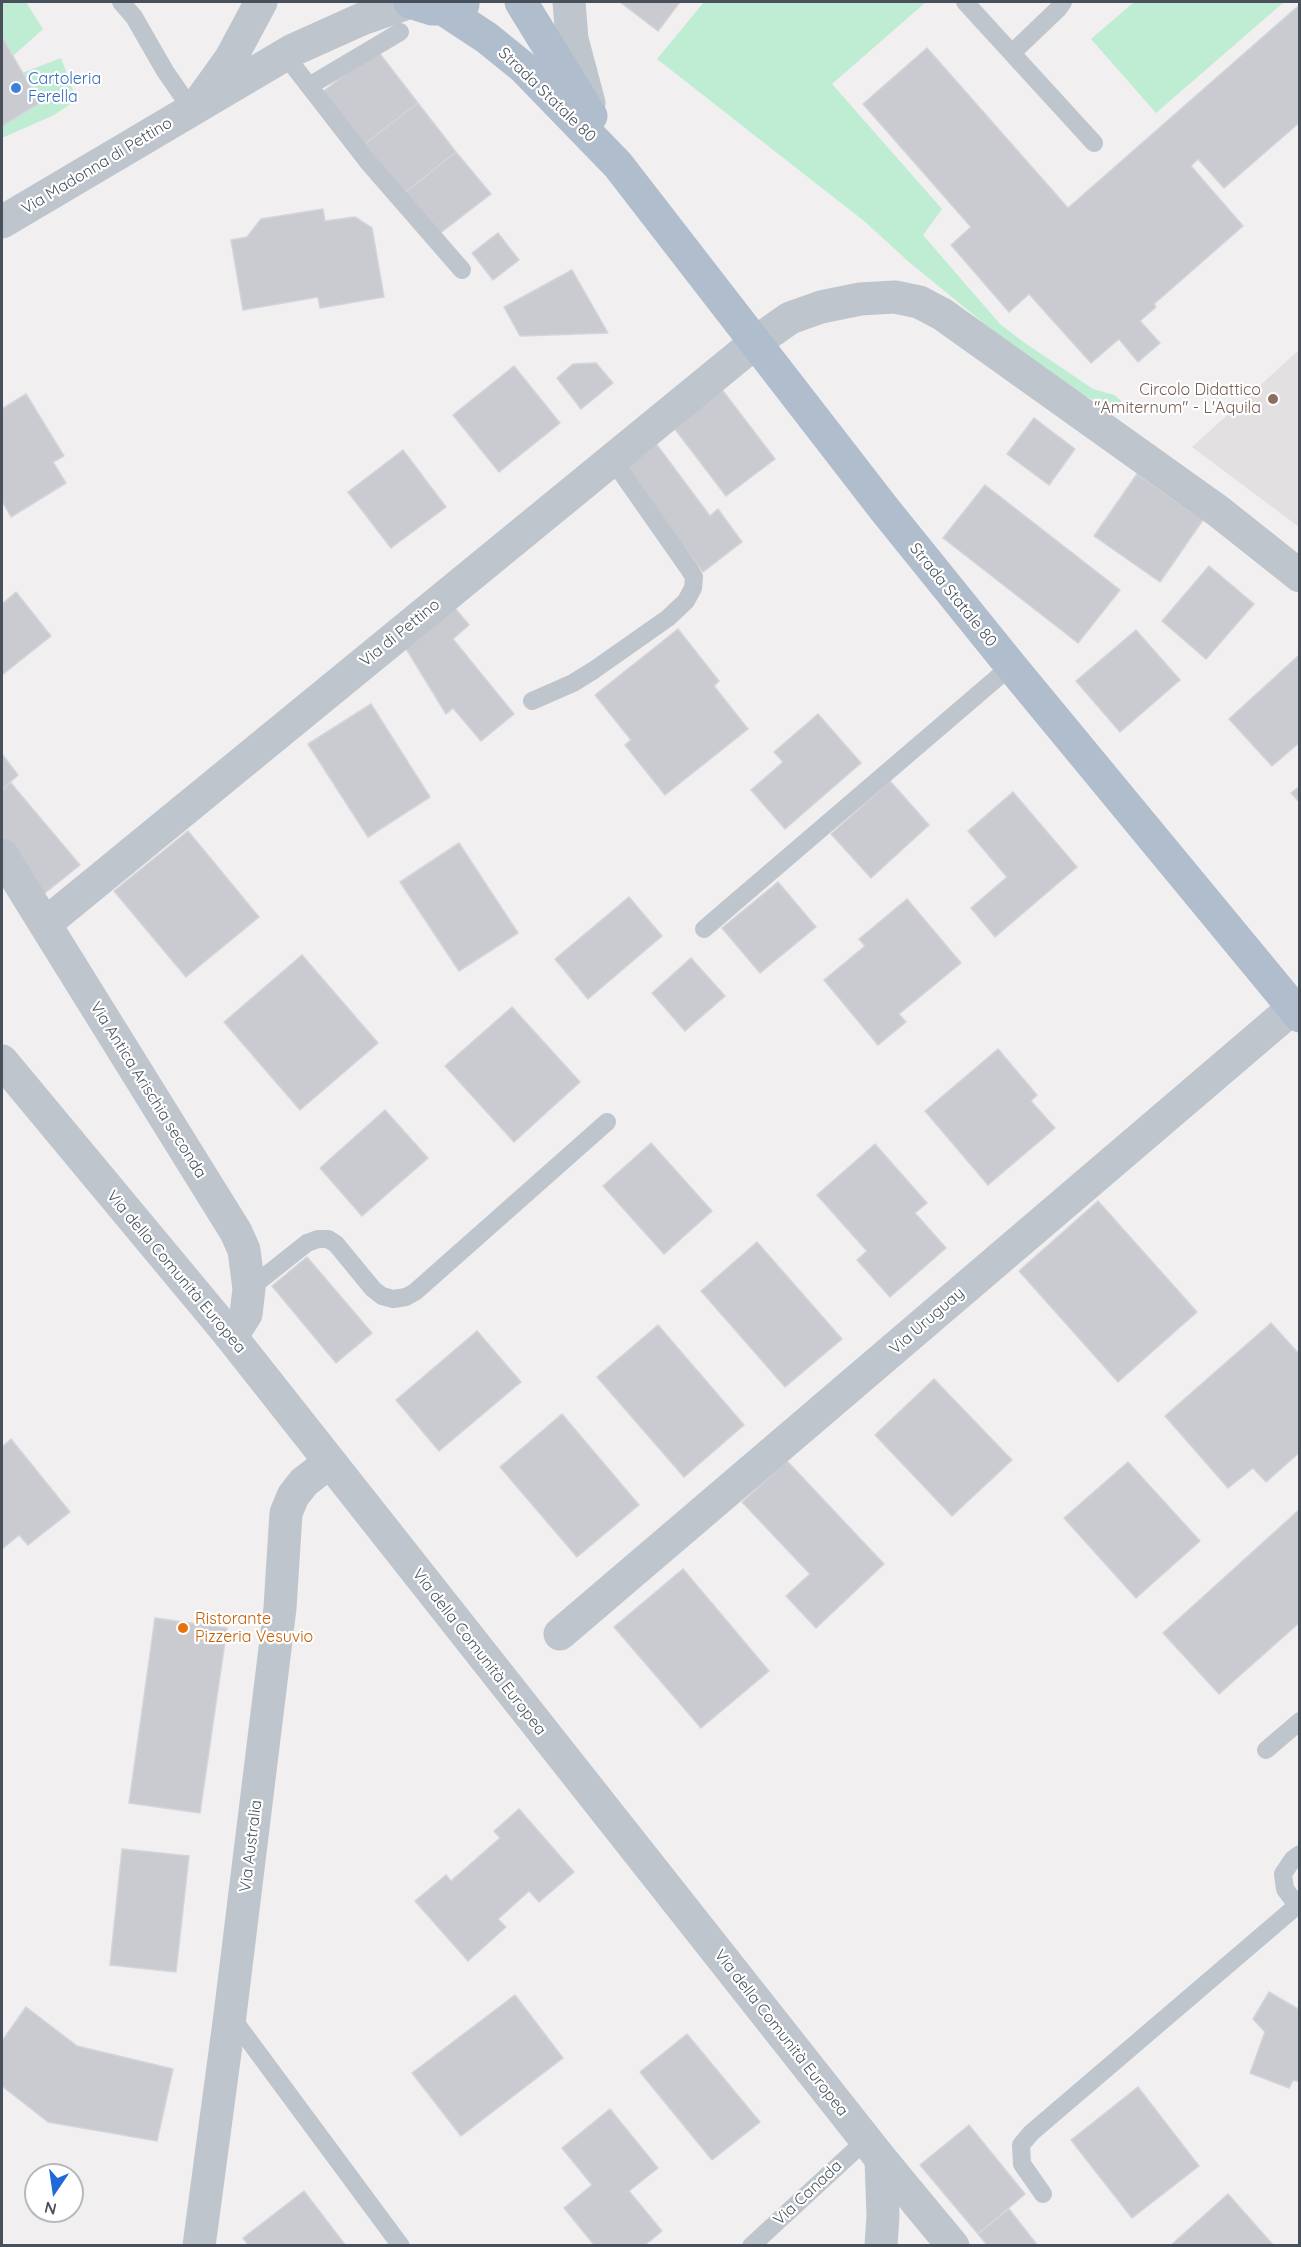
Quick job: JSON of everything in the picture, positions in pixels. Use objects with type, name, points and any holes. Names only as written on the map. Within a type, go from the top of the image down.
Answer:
[{"type":"main road","points":[[410,2],[432,9],[455,5]]},
{"type":"main road","name":"Strada Statale 80","points":[[520,2],[597,124],[618,165]]},
{"type":"main road","name":"Strada Statale 80","points":[[455,5],[487,38],[524,68],[618,165],[885,510],[1296,1012]]},
{"type":"street","name":"Via Madonna di Pettino","points":[[192,110],[231,58],[261,2]]},
{"type":"street","name":"Via Madonna di Pettino","points":[[289,52],[344,2]]},
{"type":"street","name":"Via Madonna di Pettino","points":[[2,222],[289,52],[410,2]]},
{"type":"street","points":[[569,2],[577,66],[597,124]]},
{"type":"street","name":"Via di Pettino","points":[[45,924],[756,342],[790,318],[821,307],[860,299],[895,297],[919,302],[942,314],[1218,511],[1299,576]]},
{"type":"street","name":"Via Antica Arischia seconda","points":[[2,855],[236,1232],[243,1250],[249,1289],[246,1314],[237,1328],[229,1334]]},
{"type":"street","name":"Via Uruguay","points":[[560,1634],[1296,1012]]},
{"type":"street","name":"Via della Comunità Europea","points":[[2,1062],[229,1334],[873,2150],[953,2246]]},
{"type":"street","name":"Via Australia","points":[[199,2246],[280,1608],[286,1513],[293,1496],[304,1482],[330,1462]]},
{"type":"street","points":[[873,2150],[883,2216],[881,2246]]},
{"type":"lane","points":[[122,2],[134,16],[165,71],[192,110]]},
{"type":"lane","points":[[965,2],[1094,144]]},
{"type":"lane","points":[[1012,53],[1063,2]]},
{"type":"lane","points":[[309,86],[400,32]]},
{"type":"lane","points":[[289,52],[309,86],[374,169],[462,270]]},
{"type":"lane","points":[[532,701],[565,688],[594,670],[668,618],[686,601],[693,588],[694,577],[689,569],[612,459]]},
{"type":"lane","points":[[704,929],[1011,666]]},
{"type":"lane","points":[[249,1289],[307,1243],[318,1239],[328,1239],[336,1244],[373,1289],[382,1296],[393,1299],[405,1297],[415,1292],[607,1122]]},
{"type":"lane","points":[[1266,1750],[1299,1721]]},
{"type":"lane","points":[[1043,2194],[1022,2164],[1021,2145],[1031,2133],[1298,1904],[1285,1889],[1283,1874],[1299,1854]]},
{"type":"lane","points":[[230,2015],[401,2246]]},
{"type":"lane","name":"Via Canada","points":[[752,2246],[873,2150]]},
{"type":"shaded area","name":"Circolo Didattico \"Amiternum\" - L'Aquila","points":[[1299,350],[1299,527],[1192,447]]},
{"type":"green space","points":[[2,2],[26,2],[43,29],[13,56],[2,37]]},
{"type":"green space","points":[[704,2],[926,2],[832,84],[942,209],[923,235],[1000,324],[1093,389],[1114,395],[1127,406],[1119,412],[1083,395],[1020,353],[909,262],[864,221],[657,59]]},
{"type":"green space","points":[[1134,2],[1284,2],[1156,113],[1091,39]]},
{"type":"green space","points":[[61,58],[74,93],[69,105],[54,115],[2,138],[2,126],[40,103],[22,73]]},
{"type":"building","points":[[620,2],[680,2],[658,31]]},
{"type":"building","points":[[1297,7],[1300,9],[1300,122],[1224,188],[1198,159],[1191,166],[1243,226],[1154,304],[1156,307],[1140,321],[1160,343],[1138,362],[1119,339],[1091,363],[1029,294],[1009,312],[951,245],[971,227],[863,104],[927,48],[1068,208]]},
{"type":"building","name":"Cartoleria Ferella","points":[[2,37],[40,103],[2,126]]},
{"type":"building","points":[[377,50],[418,103],[362,146],[321,93]]},
{"type":"building","points":[[418,103],[456,152],[403,194],[362,146]]},
{"type":"building","points":[[456,152],[491,194],[439,234],[403,194]]},
{"type":"building","points":[[323,209],[325,221],[355,217],[372,228],[384,297],[320,308],[318,297],[243,310],[231,240],[247,237],[261,219]]},
{"type":"building","points":[[498,233],[519,260],[493,280],[472,253]]},
{"type":"building","points":[[572,270],[608,333],[520,336],[504,307]]},
{"type":"building","points":[[596,363],[613,383],[581,409],[557,378],[573,364]]},
{"type":"building","points":[[514,366],[560,423],[499,472],[453,415]]},
{"type":"building","points":[[717,383],[775,459],[726,496],[668,420]]},
{"type":"building","points":[[26,394],[64,456],[53,462],[66,483],[11,517],[2,501],[2,409]]},
{"type":"building","points":[[1034,418],[1075,449],[1049,485],[1007,454]]},
{"type":"building","points":[[651,437],[710,516],[718,509],[742,542],[703,572],[619,461]]},
{"type":"building","points":[[403,450],[446,507],[391,548],[348,492]]},
{"type":"building","points":[[1137,474],[1203,520],[1160,582],[1094,536]]},
{"type":"building","points":[[985,485],[1120,590],[1078,643],[943,538]]},
{"type":"building","points":[[1209,566],[1254,604],[1206,659],[1162,621]]},
{"type":"building","points":[[16,592],[51,636],[2,675],[2,604]]},
{"type":"building","points":[[450,602],[469,625],[453,639],[514,714],[481,741],[453,708],[446,714],[402,642]]},
{"type":"building","points":[[678,629],[719,681],[714,686],[748,729],[665,795],[625,745],[631,740],[595,695]]},
{"type":"building","points":[[1136,630],[1180,680],[1120,732],[1076,681]]},
{"type":"building","points":[[1298,656],[1300,658],[1300,742],[1272,766],[1229,719]]},
{"type":"building","points":[[371,704],[430,797],[368,837],[308,744]]},
{"type":"building","points":[[818,714],[861,763],[785,829],[751,790],[783,762],[774,752]]},
{"type":"building","points":[[2,754],[18,775],[2,790]]},
{"type":"building","points":[[890,781],[929,825],[871,878],[831,834]]},
{"type":"building","points":[[10,782],[80,865],[40,897],[2,840],[2,790]]},
{"type":"building","points":[[1300,786],[1300,803],[1291,793]]},
{"type":"building","points":[[1013,792],[1077,867],[995,937],[971,908],[1007,877],[968,831]]},
{"type":"building","points":[[188,831],[259,917],[186,977],[114,891]]},
{"type":"building","points":[[459,843],[518,933],[459,971],[400,882]]},
{"type":"building","points":[[778,882],[816,927],[760,973],[722,928]]},
{"type":"building","points":[[629,897],[662,936],[588,999],[555,959]]},
{"type":"building","points":[[907,899],[961,963],[899,1014],[906,1022],[878,1045],[824,980],[865,946],[859,939]]},
{"type":"building","points":[[302,955],[378,1043],[300,1110],[224,1022]]},
{"type":"building","points":[[691,958],[725,996],[685,1031],[652,993]]},
{"type":"building","points":[[512,1007],[580,1082],[514,1142],[445,1066]]},
{"type":"building","points":[[998,1049],[1037,1095],[1031,1101],[1055,1128],[988,1185],[925,1111]]},
{"type":"building","points":[[385,1110],[428,1158],[362,1216],[320,1168]]},
{"type":"building","points":[[651,1143],[712,1211],[664,1254],[603,1186]]},
{"type":"building","points":[[875,1144],[927,1203],[915,1213],[946,1248],[890,1297],[857,1260],[867,1251],[817,1195]]},
{"type":"building","points":[[1098,1201],[1197,1312],[1118,1382],[1019,1271]]},
{"type":"building","points":[[757,1242],[842,1339],[785,1387],[701,1291]]},
{"type":"building","points":[[307,1257],[372,1333],[336,1363],[272,1286]]},
{"type":"building","points":[[1271,1323],[1300,1355],[1300,1452],[1266,1482],[1253,1468],[1228,1488],[1165,1416]]},
{"type":"building","points":[[658,1325],[744,1425],[684,1477],[597,1377]]},
{"type":"building","points":[[477,1331],[521,1382],[439,1451],[396,1400]]},
{"type":"building","points":[[934,1379],[1012,1460],[952,1516],[875,1435]]},
{"type":"building","points":[[562,1414],[639,1505],[577,1557],[500,1467]]},
{"type":"building","points":[[11,1439],[70,1512],[28,1545],[19,1535],[2,1549],[2,1447]]},
{"type":"building","points":[[787,1461],[884,1564],[816,1628],[786,1596],[810,1574],[742,1502]]},
{"type":"building","points":[[1128,1462],[1200,1541],[1136,1598],[1064,1518]]},
{"type":"building","points":[[1300,1509],[1300,1622],[1219,1694],[1163,1633]]},
{"type":"building","points":[[683,1569],[769,1671],[701,1728],[614,1627]]},
{"type":"building","points":[[155,1618],[227,1628],[200,1813],[129,1803]]},
{"type":"building","points":[[519,1809],[574,1872],[539,1902],[529,1891],[498,1919],[506,1927],[468,1961],[415,1901],[446,1875],[451,1881],[500,1838],[494,1831]]},
{"type":"building","points":[[122,1849],[189,1856],[176,1972],[110,1965]]},
{"type":"building","points":[[1269,1992],[1300,2010],[1300,2082],[1293,2080],[1289,2088],[1250,2073],[1265,2032],[1253,2019]]},
{"type":"building","points":[[515,1995],[563,2058],[461,2136],[412,2073]]},
{"type":"building","points":[[26,2007],[77,2046],[173,2069],[157,2141],[48,2122],[2,2086],[2,2041]]},
{"type":"building","points":[[687,2034],[760,2122],[712,2160],[640,2072]]},
{"type":"building","points":[[1138,2087],[1199,2166],[1132,2218],[1071,2140]]},
{"type":"building","points":[[610,2109],[658,2168],[629,2191],[662,2231],[644,2246],[595,2246],[564,2208],[592,2185],[562,2148]]},
{"type":"building","points":[[969,2125],[1025,2194],[978,2234],[920,2165]]},
{"type":"building","points":[[304,2191],[346,2246],[249,2246],[243,2238]]},
{"type":"building","points":[[1228,2194],[1274,2246],[1170,2246]]},
{"type":"building","points":[[1009,2209],[1038,2246],[988,2246],[978,2234]]},
{"type":"place","name":"Cartoleria Ferella","points":[[16,88]]},
{"type":"place","name":"Circolo Didattico \"Amiternum\" - L'Aquila","points":[[1273,399]]},
{"type":"place","name":"Ristorante Pizzeria Vesuvio","points":[[183,1628]]}]
